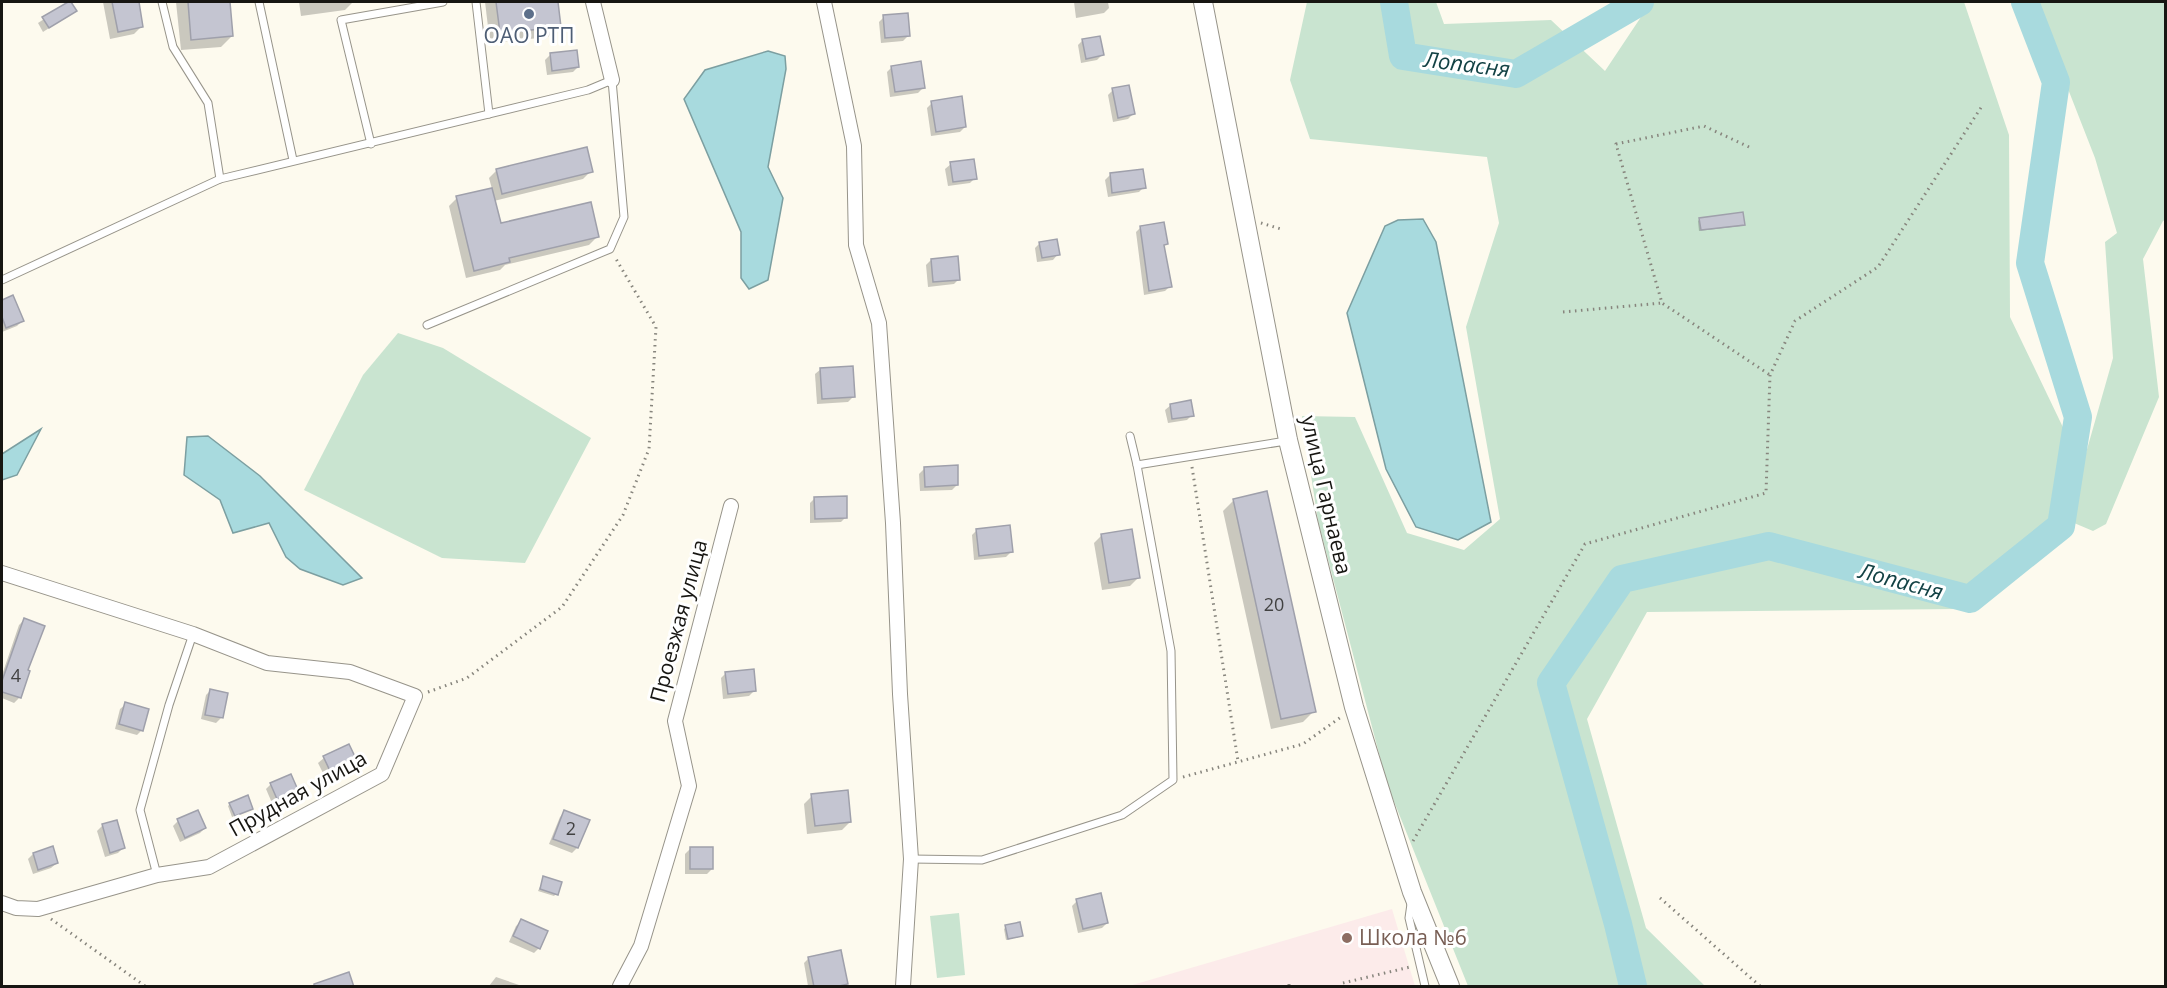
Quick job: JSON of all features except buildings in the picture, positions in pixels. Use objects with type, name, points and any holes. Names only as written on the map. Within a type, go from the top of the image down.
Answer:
[{"type":"street","points":[[593,2],[612,80]]},
{"type":"street","points":[[824,2],[854,146],[856,245],[879,323],[893,523],[900,694],[911,859],[903,987]]},
{"type":"street","name":"улица Гарнаева","points":[[1203,2],[1288,440],[1354,707],[1412,892],[1450,987]]},
{"type":"street","name":"Проезжая улица","points":[[620,987],[641,946],[689,786],[675,721],[731,506]]},
{"type":"street","points":[[2,574],[193,634],[267,663],[350,672],[415,696]]},
{"type":"street","name":"Прудная улица","points":[[2,903],[16,908],[38,909],[157,875],[209,867],[382,774],[415,696]]},
{"type":"lane","points":[[162,2],[173,47],[208,103],[220,179]]},
{"type":"lane","points":[[259,2],[293,160]]},
{"type":"lane","points":[[371,144],[341,20],[443,2]]},
{"type":"lane","points":[[476,2],[489,114]]},
{"type":"lane","points":[[2,280],[220,179],[588,90],[612,80],[624,217],[610,249],[427,325]]},
{"type":"lane","points":[[911,859],[982,860],[1122,815],[1173,780],[1171,651],[1130,436]]},
{"type":"lane","points":[[1137,465],[1288,440]]},
{"type":"lane","points":[[157,875],[140,810],[169,705],[193,634]]},
{"type":"lane","points":[[1412,892],[1409,918],[1425,987]]},
{"type":"path","points":[[1402,861],[1585,544],[1766,494],[1770,375],[1795,321],[1878,267],[1982,106]]},
{"type":"path","points":[[1662,303],[1616,144],[1704,126],[1749,147]]},
{"type":"path","points":[[415,696],[467,678],[562,606],[623,515],[649,449],[656,327],[610,249]]},
{"type":"path","points":[[1563,312],[1662,303],[1770,375]]},
{"type":"path","points":[[1191,456],[1238,762]]},
{"type":"path","points":[[1173,780],[1303,744],[1354,707]]},
{"type":"path","points":[[1660,898],[1760,987]]},
{"type":"path","points":[[38,909],[145,987]]},
{"type":"path","points":[[1343,983],[1410,967]]},
{"type":"shaded area","name":"Школа №6","points":[[1392,909],[1415,986],[1129,986]]},
{"type":"green space","points":[[1307,2],[1436,2],[1444,24],[1551,20],[1605,71],[1651,2],[1964,2],[2009,135],[2010,317],[2082,467],[2113,358],[2105,242],[2117,233],[2095,158],[2034,2],[2165,2],[2165,220],[2143,259],[2159,397],[2106,524],[2093,531],[2067,520],[1957,609],[1647,612],[1587,719],[1646,928],[1705,986],[1468,986],[1387,784],[1318,521],[1302,416],[1355,417],[1407,533],[1464,550],[1500,519],[1466,327],[1499,223],[1487,157],[1310,139],[1290,80]]},
{"type":"green space","points":[[398,333],[443,348],[591,438],[525,563],[442,558],[304,490],[363,375]]},
{"type":"green space","points":[[959,913],[965,975],[937,978],[930,916]]},
{"type":"water","points":[[768,51],[785,56],[786,69],[768,167],[783,198],[768,280],[749,289],[741,278],[741,232],[684,99],[705,70]]},
{"type":"water","points":[[1423,219],[1436,242],[1491,522],[1458,540],[1416,527],[1386,469],[1347,313],[1385,226],[1398,220]]},
{"type":"water","points":[[41,429],[17,475],[2,480],[2,454]]},
{"type":"water","points":[[208,436],[260,476],[362,578],[343,585],[300,569],[286,557],[269,523],[233,533],[220,500],[184,475],[187,437]]},
{"type":"waterway","name":"Лопасня","points":[[1394,2],[1403,56],[1516,74],[1640,2]]},
{"type":"waterway","name":"Лопасня","points":[[1633,986],[1551,683],[1622,579],[1769,546],[1970,599],[2061,526],[2078,417],[2030,263],[2056,82],[2025,2]]},
{"type":"place","name":"ОАО РТП","points":[[529,14]]},
{"type":"place","name":"Школа №6","points":[[1347,938]]}]
